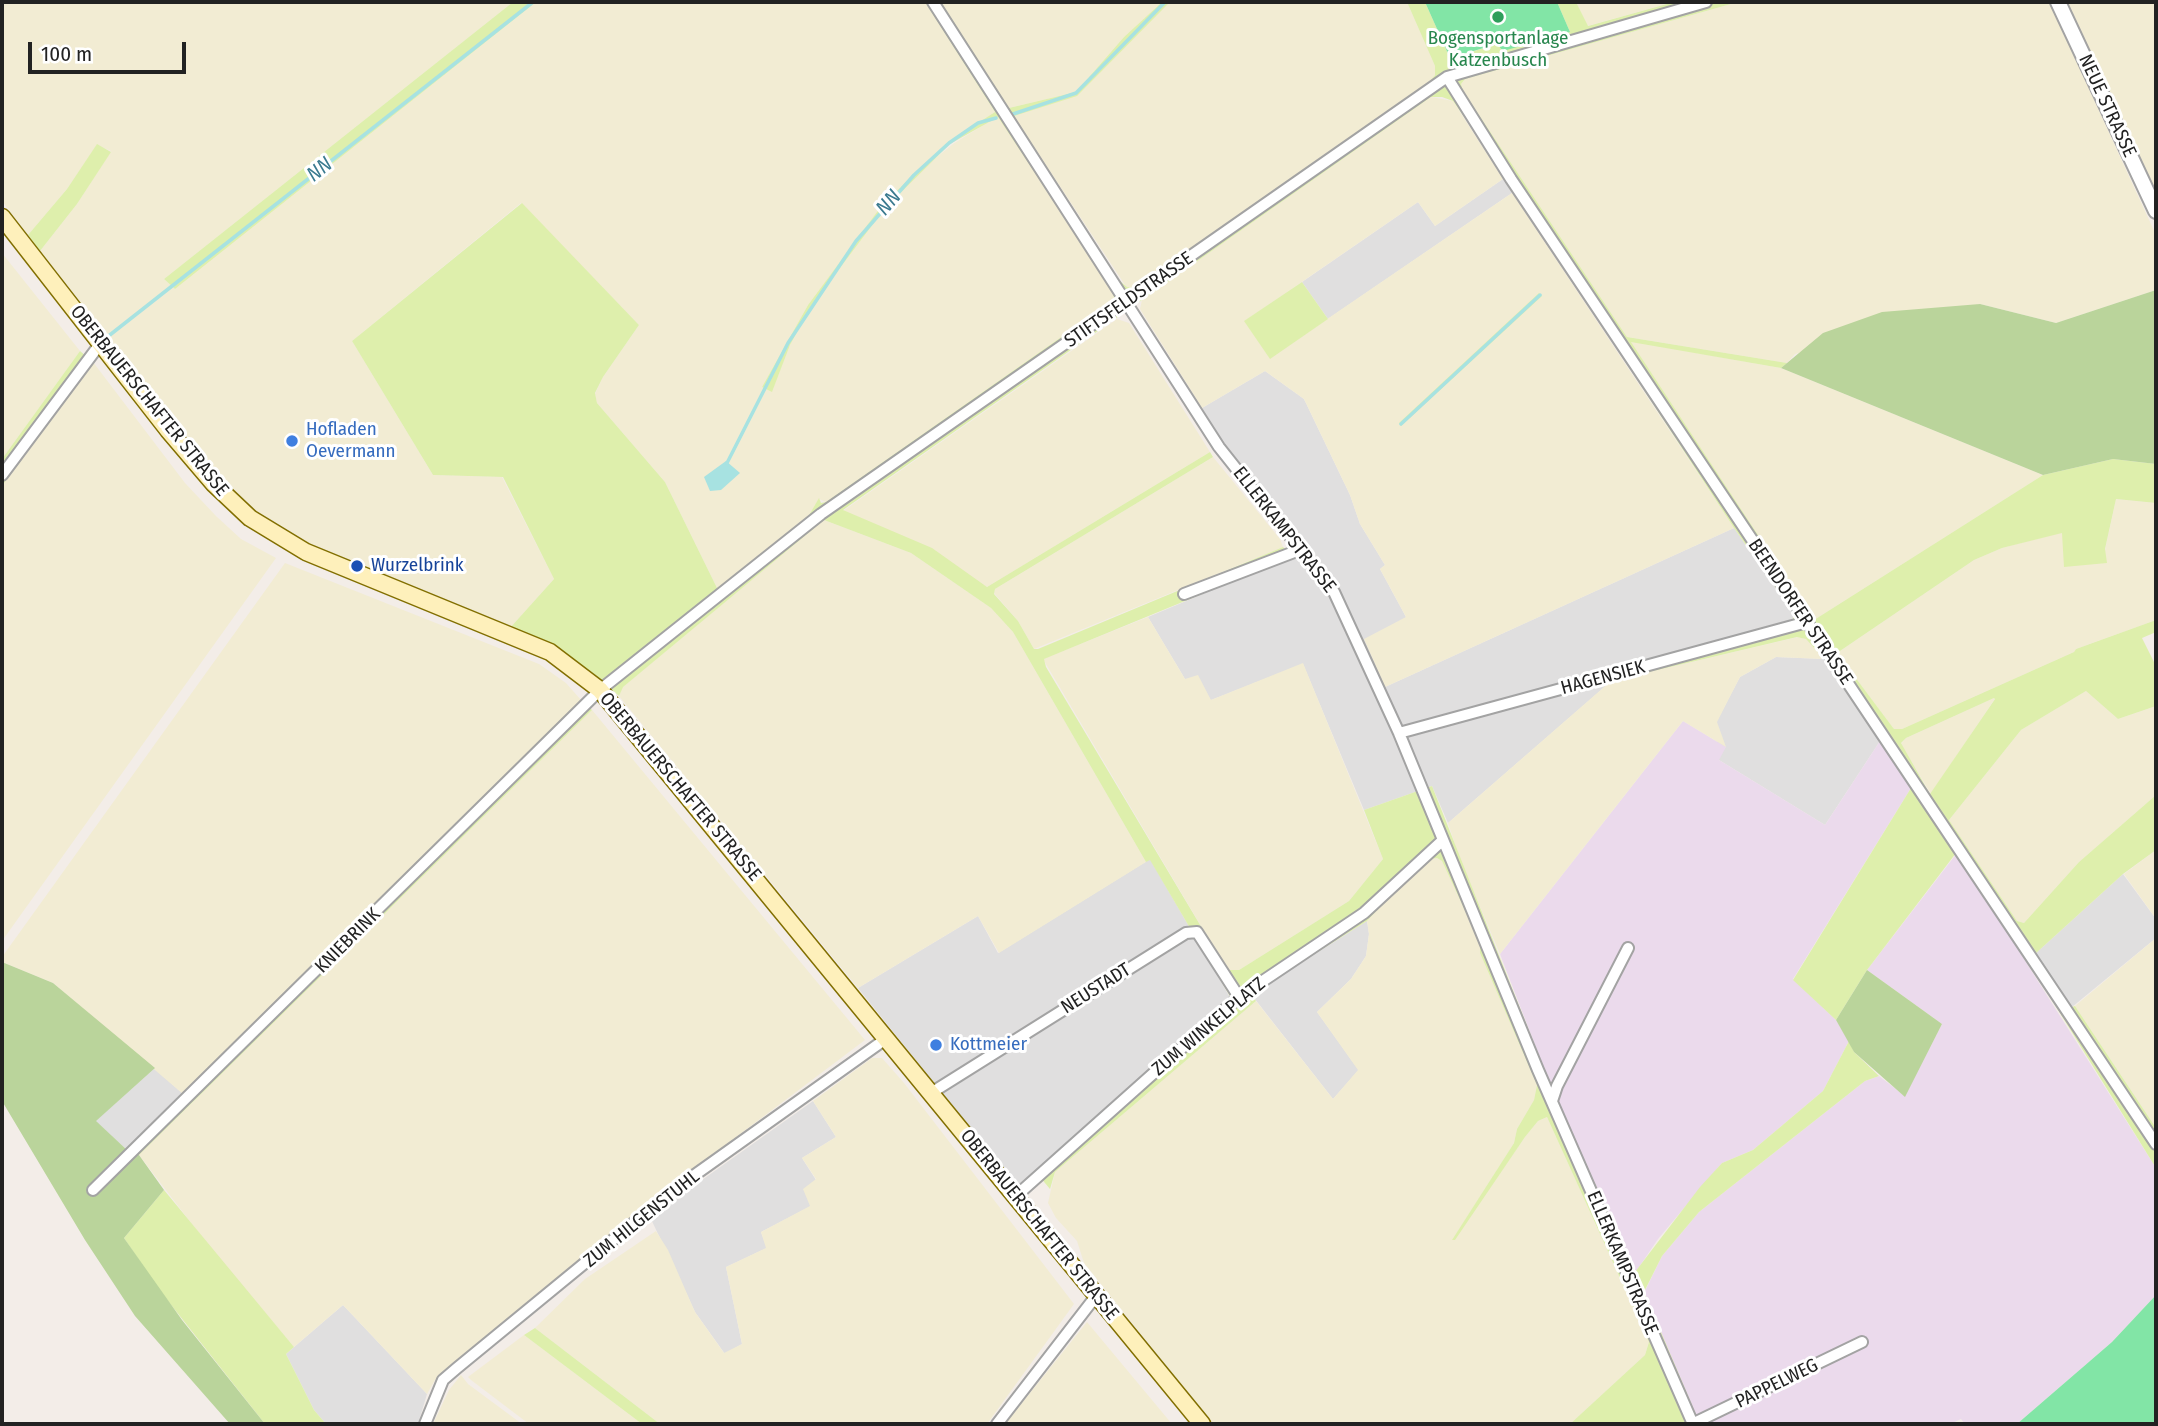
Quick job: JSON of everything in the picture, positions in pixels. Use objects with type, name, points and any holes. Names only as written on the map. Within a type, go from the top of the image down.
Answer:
[{"type":"main road","name":"OBERBAUERSCHAFTER STRASSE","points":[[2,217],[100,344],[214,484],[250,518],[306,552],[550,652],[600,690],[1202,1424]]},
{"type":"street","name":"ELLERKAMPSTRASSE","points":[[933,2],[1219,447],[1334,592],[1399,733],[1552,1101],[1692,1424]]},
{"type":"street","name":"STIFTSFELDSTRASSE","points":[[600,690],[821,514],[1447,77],[1706,2]]},
{"type":"street","name":"NEUE STRASSE","points":[[2058,2],[2156,211]]},
{"type":"street","name":"BEENDORFER STRASSE","points":[[1447,77],[2156,1144]]},
{"type":"street","points":[[2,475],[100,344]]},
{"type":"street","points":[[1184,594],[1302,549]]},
{"type":"street","name":"HAGENSIEK","points":[[1399,733],[1807,622]]},
{"type":"street","name":"KNIEBRINK","points":[[93,1190],[600,690]]},
{"type":"street","name":"ZUM WINKELPLATZ","points":[[1016,1196],[1239,997],[1364,913],[1443,840]]},
{"type":"street","name":"NEUSTADT","points":[[931,1093],[1186,933],[1196,932],[1239,997]]},
{"type":"street","points":[[1552,1101],[1556,1086],[1628,948]]},
{"type":"street","name":"ZUM HILGENSTUHL","points":[[425,1424],[443,1380],[457,1368],[675,1189],[887,1038]]},
{"type":"street","points":[[997,1424],[1096,1296]]},
{"type":"street","name":"PAPPELWEG","points":[[1692,1424],[1862,1342]]},
{"type":"shaded area","points":[[2,2],[513,2],[164,279],[175,289],[536,2],[925,2],[995,112],[947,143],[883,205],[808,305],[762,387],[772,391],[790,345],[812,305],[886,207],[914,176],[953,144],[998,116],[1113,291],[1114,300],[826,502],[819,499],[808,517],[718,590],[665,482],[597,403],[595,394],[603,377],[639,325],[521,203],[352,341],[433,475],[502,477],[554,579],[509,629],[313,547],[272,524],[227,486],[40,251],[77,204],[111,151],[97,145],[67,189],[28,235],[2,201]]},
{"type":"shaded area","points":[[941,2],[1162,2],[1124,37],[1076,92],[1009,108]]},
{"type":"shaded area","points":[[1170,2],[1407,2],[1435,66],[1435,75],[1426,86],[1135,287],[1127,288],[1013,115],[1077,95]]},
{"type":"shaded area","points":[[1576,2],[1674,2],[1587,26]]},
{"type":"shaded area","points":[[1738,2],[2049,2],[2156,235],[2156,290],[2056,323],[1980,304],[1795,354],[1787,363],[1627,337],[1463,91],[1461,84],[1465,79]]},
{"type":"shaded area","points":[[2065,2],[2156,2],[2156,196]]},
{"type":"shaded area","points":[[1431,97],[1453,101],[1503,179],[1435,226],[1418,202],[1245,321],[1270,358],[1512,193],[1734,528],[1385,687],[1364,639],[1406,617],[1380,569],[1385,565],[1360,524],[1350,495],[1304,399],[1265,371],[1202,408],[1140,309],[1142,300]]},
{"type":"shaded area","points":[[1503,179],[1512,193],[1328,319],[1302,282],[1418,202],[1435,226]]},
{"type":"shaded area","points":[[2,253],[80,351],[2,459]]},
{"type":"shaded area","points":[[1117,319],[1129,323],[1210,452],[987,587],[843,511]]},
{"type":"shaded area","points":[[1630,341],[1781,368],[2043,475],[1814,620]]},
{"type":"shaded area","points":[[93,362],[185,483],[241,539],[276,558],[2,941],[2,486]]},
{"type":"shaded area","points":[[1265,371],[1304,399],[1350,495],[1360,524],[1385,565],[1380,569],[1406,617],[1385,687],[1734,528],[1794,614],[1792,622],[1630,665],[1448,823],[1432,786],[1364,810],[1303,664],[1211,700],[1185,679],[1148,617],[1291,557],[1305,544],[1227,451],[1202,408]]},
{"type":"shaded area","points":[[1213,457],[1280,539],[1283,547],[1034,649],[1018,621],[994,593],[995,589]]},
{"type":"shaded area","points":[[2116,499],[2156,503],[2156,620],[2076,649],[1902,729],[1894,729],[1837,653],[1974,560],[2002,548],[2062,532],[2105,550]]},
{"type":"shaded area","points":[[824,520],[911,553],[991,608],[1013,632],[1146,862],[999,953],[978,916],[858,988],[619,696],[622,687]]},
{"type":"shaded area","points":[[285,563],[539,664],[566,683],[581,700],[183,1094],[53,983],[2,962],[2,957]]},
{"type":"shaded area","points":[[1148,617],[1185,679],[1198,675],[1211,700],[1303,663],[1383,859],[1349,901],[1239,970],[1227,970],[1043,659]]},
{"type":"shaded area","points":[[1798,637],[1806,639],[1824,659],[1776,657],[1740,677],[1717,722],[1726,747],[1683,721],[1500,954],[1460,859],[1448,823],[1611,681]]},
{"type":"shaded area","points":[[1776,657],[1824,659],[1880,741],[1825,825],[1719,760],[1716,722],[1740,677]]},
{"type":"shaded area","points":[[2086,691],[2118,719],[2156,706],[2156,795],[2079,862],[2024,923],[2017,921],[1949,820],[2021,730]]},
{"type":"shaded area","points":[[1996,697],[1931,794],[1901,744],[1906,738]]},
{"type":"shaded area","points":[[592,710],[865,1040],[646,1205],[458,1359],[435,1380],[427,1394],[343,1305],[294,1347],[218,1258],[139,1155]]},
{"type":"shaded area","points":[[1683,721],[1726,747],[1719,760],[1825,825],[1880,741],[1911,788],[1793,979],[1836,1020],[1849,1041],[1823,1091],[1753,1150],[1722,1163],[1658,1239],[1635,1273],[1550,1084],[1500,954]]},
{"type":"shaded area","points":[[2156,850],[2156,919],[2124,874]]},
{"type":"shaded area","points":[[1957,853],[2156,1168],[2156,1295],[2112,1342],[2017,1424],[1965,1424],[1961,1419],[1950,1424],[1700,1424],[1644,1293],[1662,1256],[1699,1212],[1865,1081],[1879,1076],[1905,1096],[1942,1024],[1867,970]]},
{"type":"shaded area","points":[[1437,858],[1442,861],[1480,943],[1480,953],[1537,1085],[1534,1100],[1517,1129],[1514,1143],[1453,1239],[1525,1137],[1538,1121],[1547,1117],[1649,1342],[1645,1355],[1570,1424],[1213,1424],[1084,1263],[1077,1241],[1056,1218],[1048,1203],[1055,1172],[1256,1001],[1333,1099],[1358,1070],[1317,1012],[1351,979],[1366,956],[1369,934],[1367,921],[1417,868],[1430,859]]},
{"type":"shaded area","points":[[1150,859],[1231,999],[1017,1186],[858,988],[978,916],[998,953]]},
{"type":"shaded area","points":[[2123,874],[2156,919],[2156,938],[2072,1007],[2035,954]]},
{"type":"shaded area","points":[[1367,921],[1369,934],[1366,956],[1351,979],[1317,1012],[1359,1070],[1333,1099],[1251,994]]},
{"type":"shaded area","points":[[2156,938],[2156,1128],[2075,1006]]},
{"type":"shaded area","points":[[872,1058],[882,1058],[904,1083],[1074,1304],[987,1424],[660,1424],[535,1328],[585,1279],[656,1231],[668,1250],[695,1312],[724,1353],[742,1344],[726,1267],[766,1248],[761,1232],[810,1206],[803,1189],[816,1179],[802,1158],[836,1137],[813,1101]]},
{"type":"shaded area","points":[[155,1068],[183,1094],[127,1150],[95,1121]]},
{"type":"shaded area","points":[[813,1101],[836,1137],[802,1158],[816,1180],[811,1206],[761,1232],[767,1248],[726,1267],[742,1344],[725,1354],[695,1312],[650,1217]]},
{"type":"shaded area","points":[[343,1305],[427,1394],[418,1424],[326,1424],[314,1410],[286,1354]]},
{"type":"shaded area","points":[[1087,1322],[1172,1424],[1005,1424]]},
{"type":"shaded area","points":[[524,1335],[642,1424],[529,1424],[468,1377]]},
{"type":"shaded area","points":[[461,1375],[468,1384],[522,1424],[433,1424],[449,1390]]},
{"type":"green space","points":[[513,2],[536,2],[175,289],[164,279]]},
{"type":"green space","points":[[925,2],[941,2],[1009,108],[1076,92],[1124,37],[1162,2],[1170,2],[1077,96],[1014,116],[1120,281],[1127,287],[1135,288],[1426,86],[1435,75],[1435,66],[1407,2],[1425,2],[1450,58],[1498,44],[1570,32],[1557,2],[1576,2],[1588,26],[1674,2],[1738,2],[1465,79],[1461,84],[1463,91],[1627,337],[1787,363],[1781,368],[1631,342],[1814,620],[2043,475],[2113,459],[2156,464],[2156,503],[2116,499],[2105,549],[2107,563],[2064,567],[2062,533],[2002,548],[1974,560],[1837,653],[1894,729],[1902,729],[2076,649],[2156,620],[2156,632],[2142,638],[2156,666],[2156,706],[2118,719],[2086,691],[2021,730],[1949,820],[2017,921],[2024,923],[2079,862],[2156,795],[2156,850],[2123,874],[2035,954],[2072,1007],[2075,1006],[2156,1128],[2156,1168],[2014,939],[1956,853],[1867,970],[1836,1020],[1793,980],[1911,788],[1824,659],[1806,639],[1797,637],[1611,681],[1630,665],[1792,623],[1794,614],[1734,528],[1453,101],[1431,97],[843,510],[932,548],[987,587],[1210,452],[1213,457],[995,589],[994,594],[1018,621],[1034,649],[1038,649],[1283,547],[1292,557],[1044,659],[1046,667],[1227,970],[1239,970],[1349,901],[1383,859],[1364,810],[1432,786],[1550,1084],[1635,1272],[1700,1187],[1722,1163],[1753,1150],[1823,1091],[1849,1041],[1854,1052],[1879,1076],[1865,1081],[1699,1212],[1662,1256],[1644,1292],[1700,1424],[1570,1424],[1645,1355],[1649,1342],[1547,1117],[1538,1121],[1525,1137],[1455,1240],[1452,1240],[1514,1143],[1517,1129],[1534,1100],[1537,1085],[1480,953],[1480,943],[1442,861],[1437,858],[1430,859],[1417,868],[1367,921],[1251,994],[1256,1001],[1055,1172],[1050,1189],[1035,1171],[1231,998],[1150,860],[1146,862],[1013,632],[991,608],[911,553],[824,520],[623,687],[619,696],[593,673],[548,645],[509,629],[554,579],[503,477],[433,475],[352,341],[522,203],[639,325],[603,377],[595,393],[597,403],[665,482],[718,590],[808,517],[819,498],[821,503],[826,502],[1114,300],[1113,291],[998,117],[950,144],[886,207],[812,305],[790,345],[772,392],[762,387],[808,305],[883,204],[948,142],[995,112]],"holes":[[[1995,699],[1930,794],[1901,743],[1906,738]]]},
{"type":"green space","name":"Bogensportanlage Katzenbusch","points":[[1425,2],[1557,2],[1570,32],[1503,51],[1497,44],[1450,58]]},
{"type":"green space","points":[[97,144],[111,152],[77,204],[40,251],[28,235],[67,189]]},
{"type":"green space","points":[[1302,282],[1328,319],[1270,359],[1244,321]]},
{"type":"green space","points":[[2156,290],[2156,464],[2113,459],[2043,475],[1781,368],[1823,333],[1882,312],[1980,304],[2056,323]]},
{"type":"green space","points":[[1539,293],[1542,296],[1401,426],[1399,423]]},
{"type":"green space","points":[[80,351],[93,362],[2,486],[2,459]]},
{"type":"green space","points":[[581,700],[592,710],[139,1155],[127,1150]]},
{"type":"green space","points":[[2,962],[53,983],[155,1068],[96,1121],[127,1150],[139,1155],[164,1190],[124,1238],[182,1320],[265,1424],[230,1424],[135,1316],[85,1240],[2,1101]]},
{"type":"green space","points":[[1867,970],[1942,1024],[1905,1097],[1854,1052],[1836,1020]]},
{"type":"green space","points":[[164,1190],[294,1347],[286,1354],[314,1410],[326,1424],[265,1424],[157,1287],[124,1238]]},
{"type":"green space","points":[[2156,1295],[2156,1424],[2017,1424],[2112,1342]]},
{"type":"green space","points":[[535,1328],[660,1424],[642,1424],[524,1335]]},
{"type":"water","points":[[726,461],[740,473],[721,490],[710,491],[704,477]]},
{"type":"waterway","name":"NN","points":[[106,338],[533,2]]},
{"type":"waterway","name":"NN","points":[[1013,114],[1076,93],[1165,2]]},
{"type":"waterway","name":"NN","points":[[727,463],[788,343],[856,241],[914,175],[949,143],[978,123],[996,118]]},
{"type":"waterway","points":[[1401,424],[1540,295]]},
{"type":"place","name":"Bogensportanlage Katzenbusch","points":[[1498,17]]},
{"type":"place","name":"Hofladen Oevermann","points":[[292,441]]},
{"type":"place","name":"Wurzelbrink","points":[[357,566]]},
{"type":"place","name":"Kottmeier","points":[[936,1045]]}]
